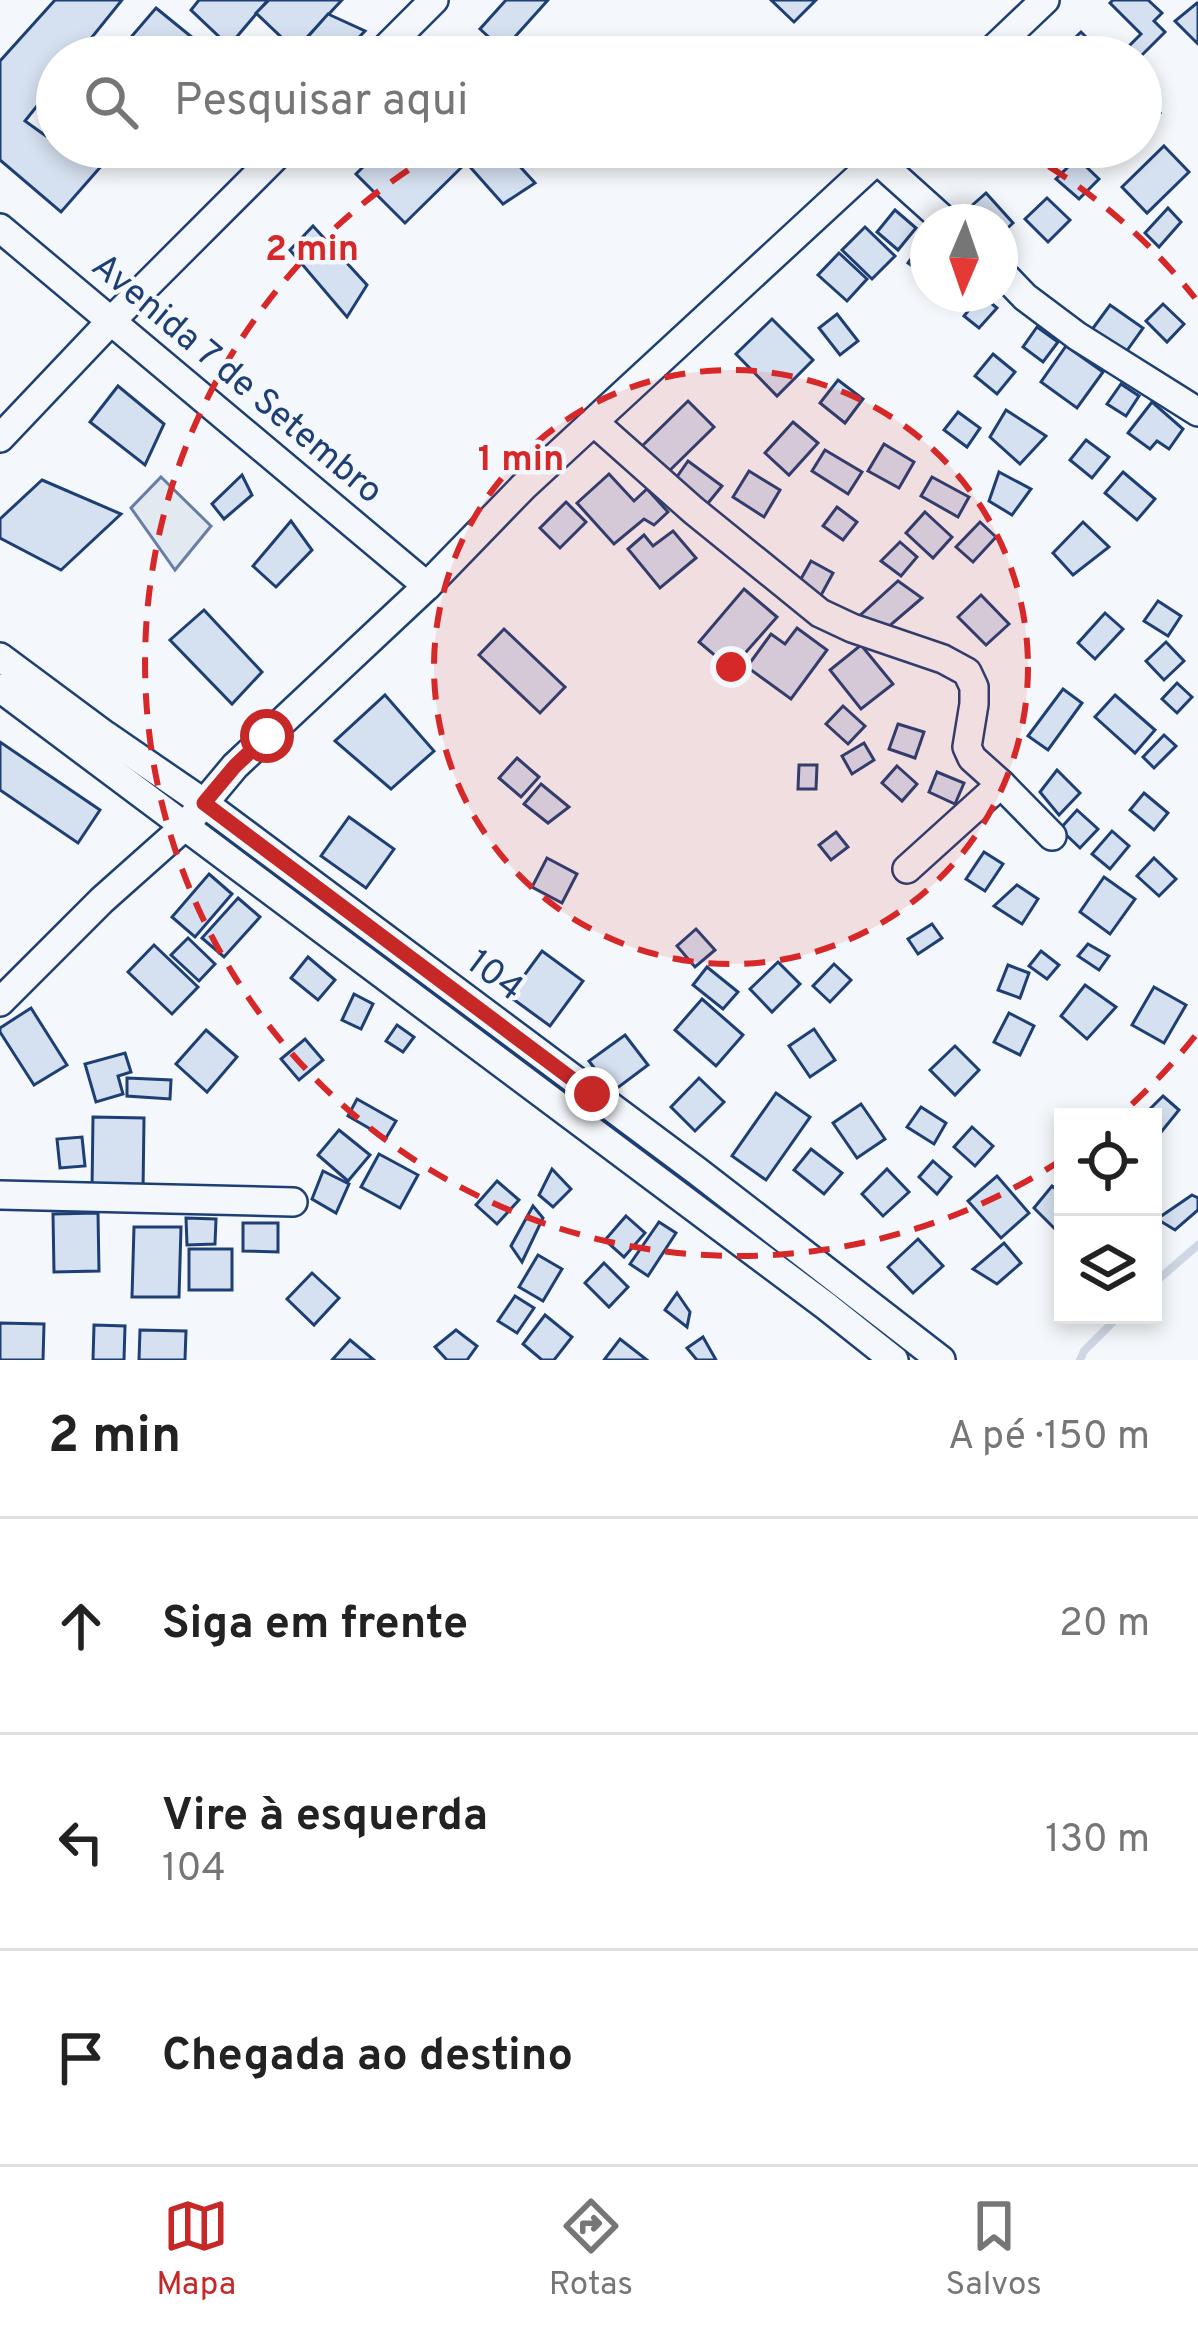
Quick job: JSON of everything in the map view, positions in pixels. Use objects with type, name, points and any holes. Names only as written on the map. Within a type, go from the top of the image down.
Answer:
[{"type":"street","points":[[398,36],[434,0]]},
{"type":"street","points":[[1007,36],[1045,0]]},
{"type":"street","points":[[0,438],[264,168]]},
{"type":"street","points":[[0,1001],[184,826],[235,766],[427,586],[523,487],[869,168]]},
{"type":"street","points":[[897,168],[930,204]]},
{"type":"street","name":"Avenida 7 de Setembro","points":[[0,228],[427,586]]},
{"type":"street","points":[[1018,290],[1077,336],[1198,412]]},
{"type":"street","points":[[595,423],[820,613],[967,672],[974,687],[967,747],[972,758],[1052,836]]},
{"type":"street","name":"104","points":[[0,657],[204,803],[941,1360]]},
{"type":"street","points":[[0,688],[893,1360]]},
{"type":"street","points":[[907,869],[1001,784]]},
{"type":"street","points":[[0,1195],[293,1202]]},
{"type":"street","points":[[861,1335],[879,1312]]},
{"type":"shaded area","points":[[161,477],[211,526],[175,570],[131,508]]},
{"type":"building","points":[[55,0],[122,0],[93,36],[36,36],[36,107],[25,121],[36,129],[36,168],[100,168],[61,212],[0,160],[0,61]]},
{"type":"building","points":[[199,0],[268,0],[237,36],[218,36],[191,10]]},
{"type":"building","points":[[269,0],[342,0],[308,36],[280,36],[256,13]]},
{"type":"building","points":[[506,0],[548,0],[516,36],[488,36],[480,29]]},
{"type":"building","points":[[771,0],[816,0],[794,22]]},
{"type":"building","points":[[1148,0],[1162,13],[1154,21],[1165,32],[1139,36],[1110,3]]},
{"type":"building","points":[[1198,4],[1198,44],[1175,21]]},
{"type":"building","points":[[156,8],[190,36],[132,36]]},
{"type":"building","points":[[328,14],[365,31],[360,36],[309,36]]},
{"type":"building","points":[[1162,148],[1189,172],[1147,213],[1122,187],[1141,168],[1162,168]]},
{"type":"building","points":[[362,168],[461,168],[405,223],[356,174]]},
{"type":"building","points":[[471,168],[521,168],[535,183],[503,204]]},
{"type":"building","points":[[1067,168],[1087,168],[1099,179],[1079,199],[1056,179]]},
{"type":"building","points":[[986,193],[996,204],[974,204]]},
{"type":"building","points":[[1047,198],[1070,220],[1048,242],[1025,219]]},
{"type":"building","points":[[1168,208],[1181,222],[1159,247],[1145,233]]},
{"type":"building","points":[[895,210],[910,223],[910,235],[898,250],[877,232]]},
{"type":"building","points":[[313,226],[367,285],[347,317],[290,250]]},
{"type":"building","points":[[865,227],[895,256],[872,279],[842,250]]},
{"type":"building","points":[[839,253],[867,279],[847,301],[818,275]]},
{"type":"building","points":[[1163,304],[1184,324],[1167,342],[1146,321]]},
{"type":"building","points":[[1110,305],[1143,328],[1121,359],[1088,335]]},
{"type":"building","points":[[967,312],[993,312],[979,328],[964,316]]},
{"type":"building","points":[[837,314],[858,341],[840,355],[819,328]]},
{"type":"building","points":[[772,319],[813,360],[777,396],[736,354]]},
{"type":"building","points":[[1037,327],[1058,342],[1043,362],[1023,347]]},
{"type":"building","points":[[1066,346],[1103,372],[1077,408],[1041,382]]},
{"type":"building","points":[[993,354],[1015,372],[997,394],[975,376]]},
{"type":"building","points":[[838,380],[863,399],[845,423],[820,403]]},
{"type":"building","points":[[1121,384],[1139,396],[1126,416],[1107,404]]},
{"type":"building","points":[[118,386],[164,424],[145,465],[90,422]]},
{"type":"building","points":[[688,401],[714,427],[662,478],[636,452]]},
{"type":"building","points":[[1152,402],[1183,429],[1169,449],[1157,441],[1150,449],[1128,433]]},
{"type":"building","points":[[1006,410],[1046,436],[1020,464],[990,437]]},
{"type":"building","points":[[958,412],[980,428],[967,447],[944,430]]},
{"type":"building","points":[[793,422],[818,443],[789,475],[765,453]]},
{"type":"building","points":[[1086,440],[1109,457],[1092,478],[1070,460]]},
{"type":"building","points":[[884,444],[914,462],[899,488],[868,471]]},
{"type":"building","points":[[825,450],[862,472],[848,494],[812,471]]},
{"type":"building","points":[[688,461],[722,486],[704,508],[672,484]]},
{"type":"building","points":[[749,471],[780,490],[764,517],[733,497]]},
{"type":"building","points":[[999,472],[1031,489],[1012,515],[989,501]]},
{"type":"building","points":[[1123,472],[1155,499],[1137,520],[1105,493]]},
{"type":"building","points":[[609,474],[634,501],[647,489],[668,512],[654,525],[644,519],[614,544],[577,503]]},
{"type":"building","points":[[242,475],[252,495],[224,519],[212,504]]},
{"type":"building","points":[[932,477],[969,497],[958,517],[921,496]]},
{"type":"building","points":[[42,480],[121,514],[61,570],[0,538],[0,519]]},
{"type":"building","points":[[566,502],[586,522],[560,548],[540,528]]},
{"type":"building","points":[[837,507],[857,522],[843,540],[823,526]]},
{"type":"building","points":[[925,512],[952,537],[933,558],[906,533]]},
{"type":"building","points":[[291,521],[312,550],[276,587],[253,566]]},
{"type":"building","points":[[980,522],[996,537],[973,562],[956,547]]},
{"type":"building","points":[[1083,522],[1109,547],[1073,575],[1053,553]]},
{"type":"building","points":[[673,531],[696,558],[660,588],[628,549],[644,535],[653,546]]},
{"type":"building","points":[[900,542],[917,557],[901,576],[881,561]]},
{"type":"building","points":[[811,561],[833,573],[819,599],[797,586]]},
{"type":"building","points":[[898,581],[922,598],[880,634],[856,619]]},
{"type":"building","points":[[744,589],[777,617],[731,669],[699,642]]},
{"type":"building","points":[[981,595],[1009,624],[986,645],[958,617]]},
{"type":"building","points":[[1158,601],[1181,616],[1168,636],[1144,621]]},
{"type":"building","points":[[204,610],[262,672],[232,704],[170,640]]},
{"type":"building","points":[[1105,613],[1123,629],[1095,659],[1078,643]]},
{"type":"building","points":[[797,628],[827,650],[791,699],[747,667],[771,634],[785,644]]},
{"type":"building","points":[[504,629],[565,687],[540,713],[479,655]]},
{"type":"building","points":[[1166,642],[1184,661],[1164,680],[1146,661]]},
{"type":"building","points":[[861,645],[893,684],[861,709],[830,670]]},
{"type":"building","points":[[1177,683],[1192,697],[1177,713],[1162,699]]},
{"type":"building","points":[[1063,689],[1082,703],[1048,750],[1028,736]]},
{"type":"building","points":[[385,695],[434,751],[391,789],[335,741]]},
{"type":"building","points":[[1115,695],[1155,730],[1135,753],[1095,717]]},
{"type":"building","points":[[843,706],[865,726],[848,744],[826,724]]},
{"type":"building","points":[[898,724],[924,732],[915,758],[889,749]]},
{"type":"building","points":[[1164,735],[1176,746],[1154,768],[1143,757]]},
{"type":"building","points":[[0,742],[100,810],[78,843],[0,790]]},
{"type":"building","points":[[864,743],[874,760],[852,774],[842,756]]},
{"type":"building","points":[[517,758],[539,777],[521,797],[499,778]]},
{"type":"building","points":[[799,765],[817,765],[816,789],[798,789]]},
{"type":"building","points":[[897,766],[917,784],[902,801],[882,783]]},
{"type":"building","points":[[1057,770],[1080,793],[1059,815],[1040,792]]},
{"type":"building","points":[[937,772],[964,783],[955,804],[929,792]]},
{"type":"building","points":[[541,784],[569,807],[548,823],[524,804]]},
{"type":"building","points":[[1144,793],[1168,813],[1154,830],[1130,810]]},
{"type":"building","points":[[1077,810],[1098,829],[1080,848],[1060,829]]},
{"type":"building","points":[[349,817],[394,849],[366,888],[321,856]]},
{"type":"building","points":[[1112,831],[1129,846],[1110,869],[1092,854]]},
{"type":"building","points":[[836,832],[848,847],[831,860],[819,845]]},
{"type":"building","points":[[984,852],[1003,864],[985,891],[966,879]]},
{"type":"building","points":[[547,858],[577,874],[562,903],[532,887]]},
{"type":"building","points":[[1154,858],[1176,879],[1159,896],[1137,876]]},
{"type":"building","points":[[209,874],[232,894],[195,937],[172,917]]},
{"type":"building","points":[[1104,877],[1135,899],[1110,934],[1080,912]]},
{"type":"building","points":[[1017,885],[1038,899],[1022,924],[994,906]]},
{"type":"building","points":[[238,898],[260,917],[224,957],[202,938]]},
{"type":"building","points":[[932,924],[942,938],[918,954],[908,939]]},
{"type":"building","points":[[696,929],[715,950],[695,967],[677,946]]},
{"type":"building","points":[[188,938],[215,964],[199,981],[171,955]]},
{"type":"building","points":[[1088,944],[1109,956],[1099,970],[1078,956]]},
{"type":"building","points":[[154,945],[198,987],[172,1014],[128,972]]},
{"type":"building","points":[[542,951],[583,981],[550,1026],[509,996]]},
{"type":"building","points":[[1041,951],[1059,965],[1047,979],[1029,966]]},
{"type":"building","points":[[308,957],[335,980],[318,1000],[291,978]]},
{"type":"building","points":[[778,962],[800,984],[772,1012],[750,989]]},
{"type":"building","points":[[834,964],[851,980],[830,1002],[813,986]]},
{"type":"building","points":[[1008,965],[1029,973],[1020,998],[998,990]]},
{"type":"building","points":[[707,967],[738,992],[723,1009],[693,985]]},
{"type":"building","points":[[1085,985],[1116,1007],[1087,1039],[1061,1016]]},
{"type":"building","points":[[1154,987],[1186,1005],[1164,1043],[1132,1025]]},
{"type":"building","points":[[354,994],[373,1004],[361,1029],[342,1020]]},
{"type":"building","points":[[702,999],[743,1035],[716,1066],[675,1030]]},
{"type":"building","points":[[31,1008],[67,1065],[34,1085],[0,1032]]},
{"type":"building","points":[[1009,1013],[1034,1026],[1020,1055],[994,1042]]},
{"type":"building","points":[[397,1025],[414,1037],[403,1052],[386,1041]]},
{"type":"building","points":[[814,1029],[835,1060],[810,1077],[789,1046]]},
{"type":"building","points":[[206,1030],[237,1057],[207,1092],[176,1064]]},
{"type":"building","points":[[625,1035],[648,1065],[612,1092],[589,1061]]},
{"type":"building","points":[[305,1039],[323,1060],[299,1080],[281,1059]]},
{"type":"building","points":[[955,1046],[979,1070],[955,1095],[930,1070]]},
{"type":"building","points":[[125,1053],[131,1072],[118,1076],[123,1094],[96,1102],[85,1064]]},
{"type":"building","points":[[127,1078],[171,1080],[170,1099],[127,1096]]},
{"type":"building","points":[[699,1078],[724,1102],[695,1131],[671,1107]]},
{"type":"building","points":[[776,1093],[810,1117],[766,1180],[732,1156]]},
{"type":"building","points":[[1163,1096],[1179,1110],[1162,1131],[1162,1108],[1151,1108]]},
{"type":"building","points":[[357,1099],[396,1121],[386,1138],[348,1116]]},
{"type":"building","points":[[861,1104],[885,1139],[857,1158],[833,1123]]},
{"type":"building","points":[[921,1107],[946,1123],[934,1144],[907,1127]]},
{"type":"building","points":[[93,1117],[144,1118],[143,1191],[92,1190]]},
{"type":"building","points":[[972,1127],[993,1146],[975,1166],[954,1147]]},
{"type":"building","points":[[339,1130],[370,1155],[348,1181],[318,1155]]},
{"type":"building","points":[[82,1137],[85,1166],[60,1168],[57,1139]]},
{"type":"building","points":[[811,1149],[842,1173],[824,1194],[794,1170]]},
{"type":"building","points":[[379,1154],[418,1175],[400,1208],[361,1187]]},
{"type":"building","points":[[933,1161],[951,1177],[937,1194],[919,1177]]},
{"type":"building","points":[[552,1169],[571,1189],[553,1207],[539,1195]]},
{"type":"building","points":[[887,1169],[909,1192],[883,1216],[862,1194]]},
{"type":"building","points":[[323,1171],[349,1184],[336,1213],[312,1199]]},
{"type":"building","points":[[997,1176],[1029,1213],[1001,1238],[968,1201]]},
{"type":"building","points":[[497,1181],[519,1200],[497,1224],[476,1205]]},
{"type":"building","points":[[1052,1186],[1054,1188],[1054,1228],[1034,1208]]},
{"type":"building","points":[[1192,1195],[1198,1198],[1198,1210],[1175,1230],[1162,1222],[1162,1216]]},
{"type":"building","points":[[533,1206],[543,1218],[522,1262],[511,1246]]},
{"type":"building","points":[[98,1213],[99,1271],[54,1272],[53,1214]]},
{"type":"building","points":[[626,1216],[645,1233],[624,1257],[605,1240]]},
{"type":"building","points":[[186,1218],[216,1219],[215,1244],[187,1245]]},
{"type":"building","points":[[659,1222],[676,1233],[648,1276],[630,1264]]},
{"type":"building","points":[[243,1223],[278,1223],[278,1252],[243,1251]]},
{"type":"building","points":[[134,1227],[181,1227],[179,1297],[132,1297]]},
{"type":"building","points":[[918,1239],[943,1266],[913,1293],[888,1267]]},
{"type":"building","points":[[1004,1243],[1021,1263],[997,1284],[973,1269]]},
{"type":"building","points":[[189,1249],[232,1249],[232,1290],[189,1290]]},
{"type":"building","points":[[538,1255],[562,1269],[543,1301],[519,1287]]},
{"type":"building","points":[[604,1263],[628,1287],[609,1307],[585,1283]]},
{"type":"building","points":[[312,1273],[339,1298],[314,1325],[287,1299]]},
{"type":"building","points":[[677,1293],[690,1312],[687,1327],[665,1310]]},
{"type":"building","points":[[515,1296],[534,1308],[517,1333],[498,1321]]},
{"type":"building","points":[[545,1315],[572,1337],[554,1360],[542,1360],[523,1344]]},
{"type":"building","points":[[0,1323],[44,1324],[43,1360],[0,1360]]},
{"type":"building","points":[[94,1325],[125,1326],[124,1360],[93,1360]]},
{"type":"building","points":[[140,1330],[186,1331],[185,1360],[139,1360]]},
{"type":"building","points":[[456,1330],[477,1346],[467,1360],[447,1360],[435,1347]]},
{"type":"building","points":[[703,1337],[716,1360],[697,1360],[687,1348]]},
{"type":"building","points":[[620,1339],[647,1360],[604,1360]]},
{"type":"building","points":[[350,1340],[374,1360],[332,1360]]},
{"type":"waterway","points":[[1162,1276],[1198,1245]]},
{"type":"waterway","points":[[1080,1360],[1111,1324]]},
{"type":"route","points":[[267,736],[204,803],[592,1094]]}]
